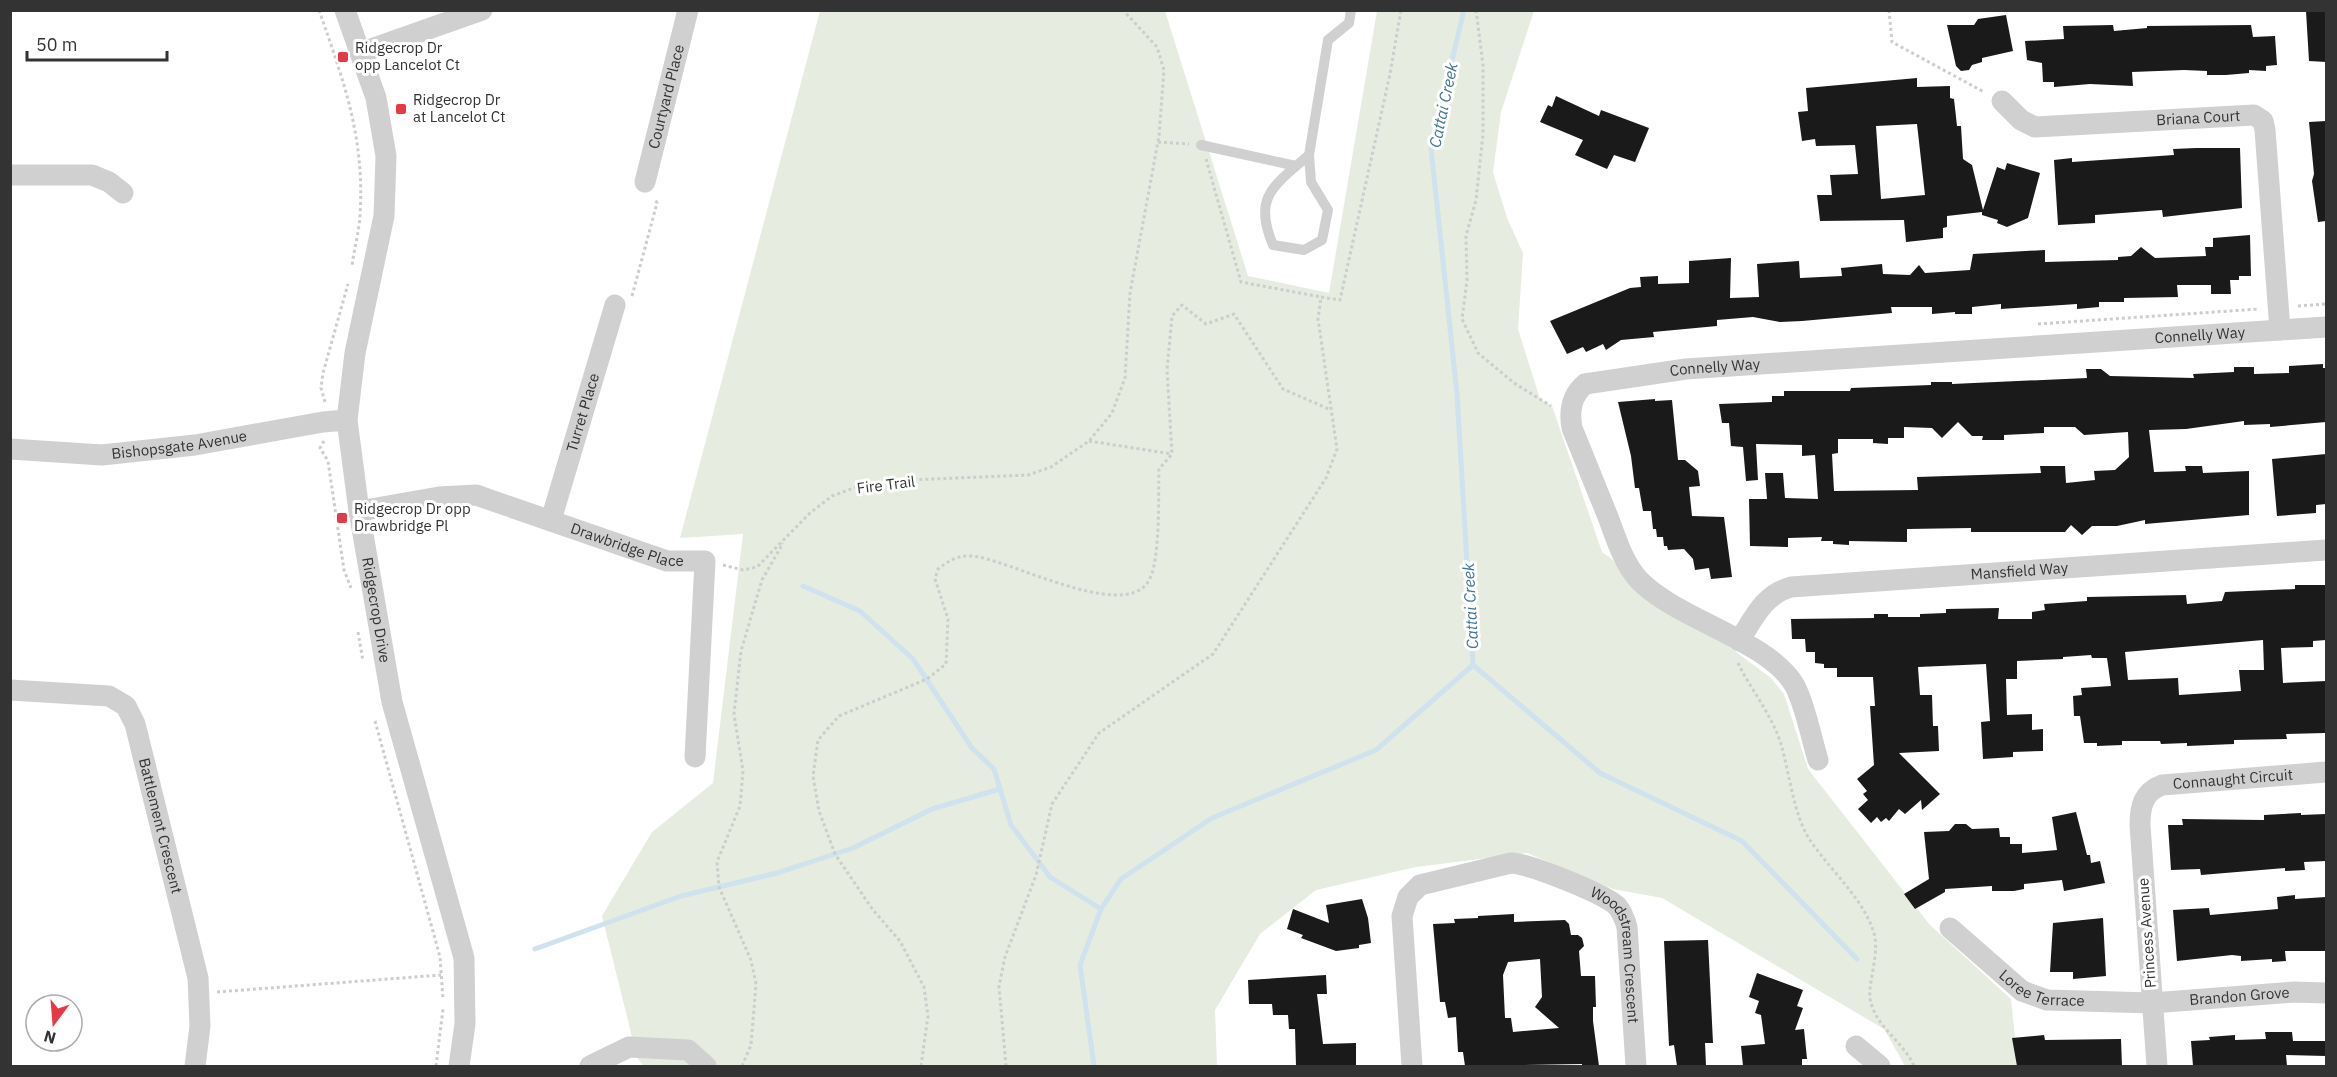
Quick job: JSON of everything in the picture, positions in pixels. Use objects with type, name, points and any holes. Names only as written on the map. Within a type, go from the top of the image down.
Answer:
[{"type":"street","name":"Ridgecrop Drive","points":[[345,10],[376,98],[386,156],[385,206],[353,364],[347,420],[359,511],[392,702],[464,958],[465,1024],[459,1066]]},
{"type":"street","points":[[360,53],[482,10]]},
{"type":"street","name":"Courtyard Place","points":[[645,182],[688,10]]},
{"type":"street","name":"Briana Court","points":[[2002,101],[2021,120],[2035,127],[2254,115],[2259,118],[2265,130],[2280,330]]},
{"type":"street","points":[[10,175],[92,175],[109,182],[123,193]]},
{"type":"street","name":"Turret Place","points":[[551,520],[615,305]]},
{"type":"street","name":"Connelly Way","points":[[1570,417],[1574,397],[1585,384],[1686,369],[2326,327]]},
{"type":"street","points":[[1570,417],[1623,557],[1638,579],[1663,598],[1771,661],[1795,687],[1818,760]]},
{"type":"street","name":"Bishopsgate Avenue","points":[[10,449],[102,455],[195,445],[323,422],[347,420]]},
{"type":"street","name":"Drawbridge Place","points":[[359,511],[439,497],[476,495],[667,561],[705,561],[695,757]]},
{"type":"street","name":"Mansfield Way","points":[[1739,641],[1766,600],[1777,591],[1791,587],[2326,550]]},
{"type":"street","name":"Battlement Crescent","points":[[10,690],[109,696],[126,706],[135,724],[198,978],[200,1026],[195,1066]]},
{"type":"street","name":"Connaught Circuit","points":[[2144,800],[2152,790],[2162,785],[2326,772]]},
{"type":"street","name":"Princess Avenue","points":[[2144,800],[2140,825],[2157,1066]]},
{"type":"street","name":"Woodstream Crescent","points":[[1412,1066],[1402,915],[1408,897],[1420,885],[1511,862],[1527,864],[1608,900],[1622,914],[1627,927],[1635,1066]]},
{"type":"street","name":"Loree Terrace","points":[[1950,928],[1998,973],[2022,991],[2047,1000],[2152,1003]]},
{"type":"street","name":"Brandon Grove","points":[[2152,1003],[2294,992],[2326,993]]},
{"type":"street","points":[[1856,1046],[1880,1066]]},
{"type":"street","points":[[590,1066],[629,1047],[688,1050],[706,1066]]},
{"type":"lane","points":[[1309,155],[1270,190],[1264,223],[1273,245],[1304,250],[1322,240],[1328,210],[1311,182],[1309,155],[1328,40],[1349,23],[1352,10]]},
{"type":"lane","points":[[1201,145],[1296,166]]},
{"type":"path","name":"Fire Trail","points":[[705,561],[743,570],[757,567],[810,513],[832,496],[859,486],[886,481],[1028,475],[1051,467],[1089,441],[1112,413],[1125,378],[1130,293],[1158,142],[1164,70],[1157,47],[1123,10]]},
{"type":"path","points":[[1158,142],[1201,145],[1241,282],[1340,300],[1390,74],[1401,10]]},
{"type":"path","points":[[1476,10],[1484,65],[1483,134],[1476,201],[1466,236],[1467,280],[1462,319],[1478,353],[1514,383],[1570,417]]},
{"type":"path","points":[[1889,10],[1892,42],[2002,101]]},
{"type":"path","points":[[615,305],[631,298],[657,203],[645,182]]},
{"type":"path","points":[[1006,1066],[999,986],[1005,957],[1036,875],[1052,804],[1099,733],[1213,654],[1326,478],[1338,449],[1317,320],[1321,297]]},
{"type":"path","points":[[921,1066],[928,1016],[924,987],[900,941],[873,910],[835,854],[819,811],[813,776],[818,740],[839,716],[927,680],[946,664],[948,619],[935,579],[938,569],[953,558],[972,556],[1060,585],[1119,595],[1138,592],[1148,582],[1155,561],[1159,469],[1172,454],[1167,370],[1172,316],[1182,305],[1206,324],[1234,314],[1283,389],[1331,410]]},
{"type":"path","points":[[1089,441],[1172,454]]},
{"type":"path","points":[[742,1066],[751,1046],[756,984],[751,960],[719,887],[717,862],[740,806],[743,771],[734,714],[741,651],[762,580],[785,539]]},
{"type":"path","points":[[1749,685],[1770,717],[1780,742],[1792,792],[1808,838],[1844,882],[1874,931],[1875,968],[1870,998],[1885,1029],[1911,1059],[1914,1066]]},
{"type":"path","points":[[198,994],[464,973]]},
{"type":"shaded area","points":[[820,11],[1165,11],[1248,276],[1329,293],[1377,11],[1534,11],[1501,112],[1493,172],[1507,218],[1523,253],[1518,329],[1540,399],[1552,406],[1602,552],[1771,678],[1784,694],[1808,769],[1930,925],[2011,999],[2018,1066],[1905,1066],[1884,1029],[1662,898],[1613,889],[1527,853],[1416,867],[1316,890],[1260,934],[1215,1010],[1217,1066],[643,1066],[637,1057],[602,916],[652,832],[713,783],[743,534],[680,538]]},
{"type":"building","points":[[2326,10],[2326,62],[2309,61],[2306,11]]},
{"type":"building","points":[[2006,15],[2013,51],[1982,58],[1982,62],[1972,65],[1969,70],[1961,71],[1956,66],[1947,25],[1974,25],[1978,19]]},
{"type":"building","points":[[2113,25],[2114,31],[2147,28],[2147,26],[2251,25],[2253,37],[2275,36],[2277,65],[2266,66],[2266,71],[2249,70],[2249,73],[2226,75],[2207,75],[2207,71],[2184,70],[2132,72],[2133,86],[2090,84],[2054,87],[2054,82],[2043,82],[2042,63],[2027,60],[2025,41],[2064,39],[2063,26]]},
{"type":"building","points":[[1917,78],[1917,87],[1950,86],[1950,98],[1954,99],[1957,126],[1961,126],[1963,159],[1972,165],[1983,210],[1997,167],[2005,170],[2007,163],[2040,173],[2028,218],[2007,227],[1997,223],[1998,220],[1982,215],[1982,212],[1947,216],[1947,227],[1943,228],[1943,238],[1906,242],[1904,220],[1820,221],[1817,195],[1832,195],[1830,175],[1858,174],[1855,145],[1816,146],[1815,139],[1802,141],[1798,112],[1808,111],[1806,88]],"holes":[[[1917,124],[1925,195],[1881,199],[1876,126]]]},
{"type":"building","points":[[1556,96],[1599,116],[1601,110],[1649,128],[1635,162],[1614,155],[1607,169],[1575,155],[1583,140],[1540,122],[1548,105],[1552,107]]},
{"type":"building","points":[[2326,121],[2326,221],[2318,222],[2312,181],[2314,174],[2309,122]]},
{"type":"building","points":[[2240,148],[2242,208],[2163,217],[2162,210],[2095,215],[2095,223],[2058,225],[2054,160],[2072,158],[2072,162],[2174,155],[2173,149]]},
{"type":"building","points":[[2250,235],[2251,276],[2239,276],[2239,280],[2230,280],[2231,294],[2211,294],[2211,285],[2177,285],[2178,297],[2124,298],[2124,302],[2099,302],[2099,307],[2077,309],[2077,304],[2001,309],[2001,304],[1972,307],[1972,314],[1955,314],[1955,312],[1932,314],[1932,307],[1891,307],[1892,313],[1802,321],[1780,322],[1753,317],[1717,320],[1717,326],[1653,332],[1654,337],[1621,340],[1606,350],[1603,344],[1586,352],[1583,347],[1567,354],[1550,321],[1630,288],[1641,287],[1640,277],[1658,276],[1658,284],[1689,283],[1689,261],[1731,258],[1730,298],[1759,297],[1757,264],[1799,261],[1800,278],[1842,276],[1841,268],[1882,264],[1883,274],[1910,275],[1919,265],[1925,273],[1970,270],[1973,254],[2045,250],[2045,262],[2118,260],[2118,257],[2131,256],[2141,247],[2155,258],[2206,256],[2205,247],[2213,247],[2213,238]]},
{"type":"building","points":[[2323,364],[2323,368],[2326,368],[2326,422],[2270,427],[2270,424],[2244,425],[2244,421],[2186,429],[2149,430],[2154,472],[2186,471],[2185,466],[2202,466],[2203,473],[2249,471],[2249,515],[2145,524],[2145,520],[2117,526],[2092,526],[2082,535],[2071,525],[2065,532],[1971,532],[1971,528],[1907,529],[1907,542],[1849,541],[1849,545],[1821,541],[1822,537],[1788,538],[1788,547],[1750,546],[1749,499],[1767,499],[1765,473],[1783,473],[1785,498],[1818,499],[1815,455],[1802,456],[1802,445],[1756,444],[1758,480],[1746,481],[1743,447],[1731,446],[1729,423],[1722,423],[1719,404],[1772,402],[1772,396],[1784,396],[1784,391],[1850,391],[1851,388],[1931,385],[1931,382],[1952,382],[1952,384],[2087,378],[2086,369],[2101,369],[2110,376],[2194,378],[2193,374],[2234,372],[2234,367],[2254,367],[2254,374],[2289,373],[2289,366]],"holes":[[[1958,422],[1972,436],[1983,436],[1982,440],[2004,440],[2004,435],[2044,433],[2044,427],[2075,427],[2084,435],[2128,432],[2129,457],[2115,470],[2094,471],[2095,480],[2066,483],[2065,466],[2040,466],[2041,473],[1917,477],[1918,490],[1834,491],[1832,454],[1838,453],[1838,439],[1873,439],[1873,443],[1888,444],[1888,438],[1904,438],[1904,427],[1932,428],[1942,438]]]},
{"type":"building","points":[[1655,399],[1655,401],[1672,400],[1678,460],[1685,460],[1698,471],[1700,486],[1689,487],[1692,516],[1724,517],[1732,577],[1711,579],[1709,568],[1695,570],[1693,559],[1684,549],[1668,550],[1667,546],[1664,546],[1663,537],[1657,537],[1656,529],[1653,529],[1651,511],[1643,511],[1639,488],[1635,488],[1631,456],[1618,402]]},
{"type":"building","points":[[2326,454],[2326,504],[2316,505],[2316,513],[2277,516],[2272,459]]},
{"type":"building","points":[[2295,585],[2326,585],[2326,640],[2313,641],[2313,647],[2281,648],[2283,683],[2326,681],[2325,733],[2286,734],[2287,739],[2234,740],[2234,744],[2187,746],[2187,743],[2161,744],[2160,741],[2122,741],[2122,745],[2097,746],[2097,743],[2084,743],[2080,716],[2074,716],[2073,696],[2082,695],[2081,688],[2111,686],[2107,658],[2092,658],[2091,655],[2063,657],[2063,659],[2017,661],[2017,679],[2006,679],[2007,715],[2032,714],[2032,730],[2043,729],[2043,751],[2013,752],[2013,757],[1983,759],[1981,722],[1990,721],[1986,664],[1918,667],[1920,695],[1932,695],[1933,726],[1938,726],[1939,751],[1899,753],[1940,794],[1922,810],[1921,800],[1905,814],[1899,809],[1889,821],[1886,818],[1881,822],[1877,817],[1871,823],[1858,809],[1868,800],[1863,794],[1867,791],[1857,779],[1874,765],[1870,706],[1875,706],[1873,677],[1837,677],[1837,668],[1824,668],[1824,664],[1815,663],[1815,652],[1806,652],[1805,639],[1792,639],[1791,619],[1874,618],[1874,614],[1888,614],[1888,617],[1920,617],[1920,614],[1946,613],[1946,609],[1999,608],[1998,619],[2032,619],[2032,612],[2045,610],[2044,604],[2087,601],[2087,597],[2186,595],[2187,604],[2222,601],[2225,592],[2295,589]],"holes":[[[2263,640],[2264,670],[2239,670],[2241,691],[2179,695],[2178,678],[2128,680],[2125,652]]]},
{"type":"building","points":[[2076,812],[2087,855],[2090,855],[2091,863],[2100,861],[2105,883],[2064,891],[2062,880],[2024,884],[2024,889],[2014,891],[1992,891],[1992,886],[1945,889],[1945,892],[1915,909],[1904,894],[1929,879],[1924,832],[1949,831],[1955,824],[1966,824],[1972,829],[1999,828],[2000,837],[2010,837],[2010,844],[2022,844],[2022,853],[2057,850],[2052,817]]},
{"type":"building","points":[[2301,813],[2301,815],[2326,814],[2326,861],[2304,862],[2305,870],[2285,871],[2285,868],[2201,875],[2200,869],[2171,870],[2168,825],[2183,825],[2182,819],[2264,820],[2264,815]]},
{"type":"building","points":[[2295,895],[2295,899],[2326,897],[2326,951],[2285,951],[2286,961],[2272,962],[2272,959],[2241,961],[2241,956],[2232,955],[2177,961],[2173,910],[2209,908],[2210,915],[2278,909],[2277,897]]},
{"type":"building","points":[[1362,899],[1368,918],[1371,943],[1359,945],[1359,948],[1336,951],[1301,938],[1303,935],[1287,929],[1293,909],[1329,923],[1326,905]]},
{"type":"building","points":[[1514,914],[1514,922],[1565,920],[1569,924],[1571,935],[1578,935],[1582,938],[1584,946],[1579,951],[1581,976],[1595,976],[1596,1007],[1593,1007],[1593,1021],[1599,1066],[1582,1066],[1582,1064],[1465,1066],[1463,1052],[1458,1052],[1456,1017],[1448,1018],[1445,1002],[1440,1002],[1433,924],[1455,923],[1454,919],[1478,918],[1478,916]],"holes":[[[1540,959],[1542,997],[1535,1007],[1559,1028],[1513,1032],[1511,1018],[1505,1018],[1503,975],[1508,962]]]},
{"type":"building","points":[[2103,918],[2106,976],[2073,979],[2073,972],[2050,972],[2053,923]]},
{"type":"building","points":[[1708,940],[1713,1043],[1705,1043],[1706,1066],[1677,1066],[1674,1045],[1669,1046],[1664,941]]},
{"type":"building","points":[[1757,973],[1803,990],[1797,1006],[1803,1008],[1795,1030],[1804,1029],[1807,1059],[1802,1059],[1802,1066],[1743,1066],[1741,1046],[1765,1044],[1761,1015],[1755,1013],[1759,1001],[1749,997]]},
{"type":"building","points":[[1326,975],[1327,994],[1317,994],[1323,1044],[1356,1043],[1356,1066],[1296,1066],[1295,1029],[1289,1029],[1288,1015],[1273,1015],[1272,1004],[1249,1004],[1248,980]]},
{"type":"building","points":[[2265,1032],[2292,1032],[2293,1041],[2326,1041],[2326,1056],[2286,1055],[2287,1066],[2193,1066],[2191,1041],[2235,1035],[2235,1040],[2266,1039]]},
{"type":"building","points":[[2044,1035],[2045,1040],[2121,1039],[2122,1066],[2017,1066],[2012,1038]]},
{"type":"waterway","name":"Cattai Creek","points":[[1094,1066],[1080,965],[1101,909],[1121,879],[1212,818],[1376,750],[1473,665],[1457,394],[1431,148],[1464,10]]},
{"type":"waterway","points":[[803,586],[860,611],[913,659],[972,748],[994,769],[1011,825],[1050,877],[1101,909]]},
{"type":"waterway","points":[[1473,665],[1600,773],[1742,841],[1857,959]]},
{"type":"waterway","points":[[535,949],[681,896],[777,873],[853,848],[932,809],[1000,789]]},
{"type":"place","name":"Ridgecrop Dr opp Lancelot Ct","points":[[343,57]]},
{"type":"place","name":"Ridgecrop Dr at Lancelot Ct","points":[[401,109]]},
{"type":"place","name":"Ridgecrop Dr opp Drawbridge Pl","points":[[342,518]]}]
